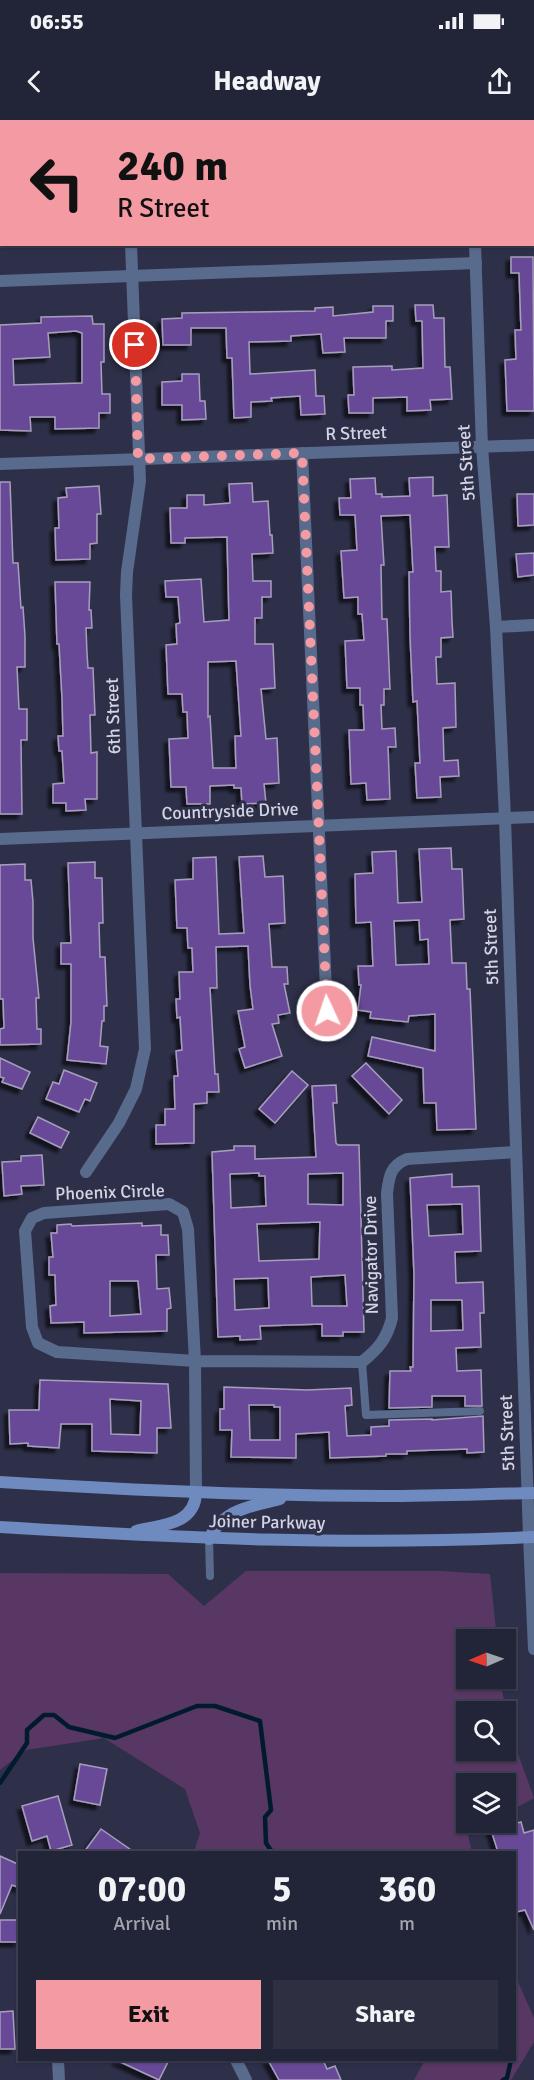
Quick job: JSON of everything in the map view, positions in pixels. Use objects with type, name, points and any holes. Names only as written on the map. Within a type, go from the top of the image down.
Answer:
[{"type":"main road","name":"Joiner Parkway","points":[[0,1482],[195,1493],[386,1496],[531,1493]]},
{"type":"main road","points":[[117,1535],[181,1521],[195,1504],[195,1493]]},
{"type":"main road","points":[[209,1539],[215,1527],[232,1512],[296,1495]]},
{"type":"main road","name":"Joiner Parkway","points":[[0,1527],[209,1539],[386,1541],[532,1537]]},
{"type":"street","name":"6th Street","points":[[86,1172],[119,1123],[136,1089],[145,1049],[126,572],[140,481],[131,246]]},
{"type":"street","name":"5th Street","points":[[475,246],[482,447],[496,627],[505,818],[520,1300],[531,1493],[534,1649]]},
{"type":"street","points":[[0,281],[476,263]]},
{"type":"street","name":"R Street","points":[[0,464],[534,445]]},
{"type":"street","points":[[302,453],[328,1034]]},
{"type":"street","points":[[496,627],[534,625]]},
{"type":"street","name":"Countryside Drive","points":[[0,839],[534,817]]},
{"type":"street","name":"Navigator Drive","points":[[362,1362],[379,1348],[388,1335],[392,1318],[387,1193],[390,1173],[398,1163],[407,1159],[516,1152]]},
{"type":"street","name":"Phoenix Circle","points":[[169,1204],[183,1212],[188,1229],[195,1360],[57,1352],[38,1343],[32,1327],[25,1232],[32,1218],[44,1213],[169,1204]]},
{"type":"street","points":[[195,1493],[195,1360],[362,1362]]},
{"type":"street","points":[[58,2061],[59,2080]]},
{"type":"street","points":[[236,2061],[246,2080]]},
{"type":"lane","points":[[362,1362],[366,1415],[480,1411]]},
{"type":"lane","points":[[209,1539],[210,1576]]},
{"type":"shaded area","points":[[246,1571],[440,1571],[490,1574],[496,1629],[456,1629],[456,1689],[502,1689],[504,1701],[456,1701],[456,1761],[516,1761],[516,1748],[534,1798],[516,1808],[516,1773],[456,1773],[456,1833],[467,1833],[472,1851],[194,1851],[200,1833],[185,1789],[104,1738],[26,1750],[0,1770],[0,1573],[168,1574],[204,1606]]},
{"type":"shaded area","points":[[516,1977],[534,2018],[534,2042],[511,2080],[414,2080],[424,2061],[516,2061]]},
{"type":"building","points":[[511,257],[533,257],[534,411],[507,411],[505,360],[516,359],[515,330],[521,330],[519,273],[511,273]]},
{"type":"building","points":[[415,305],[433,305],[434,318],[444,318],[445,367],[450,367],[452,399],[430,400],[431,410],[407,411],[407,397],[373,398],[373,413],[349,413],[348,395],[354,395],[353,367],[392,366],[392,370],[423,368],[422,321],[416,321]]},
{"type":"building","points":[[373,306],[393,306],[393,321],[386,321],[386,338],[344,338],[345,352],[323,353],[321,334],[291,336],[291,341],[249,342],[250,374],[315,370],[316,396],[324,396],[325,414],[301,415],[300,396],[251,402],[251,417],[234,418],[232,358],[227,358],[226,328],[191,328],[191,345],[163,345],[162,319],[182,318],[182,313],[315,311],[315,308],[333,307],[333,316],[373,312]]},
{"type":"building","points":[[92,316],[93,324],[104,324],[104,362],[101,362],[102,394],[110,394],[110,413],[99,413],[99,428],[55,429],[55,417],[30,417],[31,431],[0,430],[0,325],[41,323],[41,317]],"holes":[[[76,331],[82,333],[82,383],[14,385],[13,359],[50,357],[48,333]]]},
{"type":"building","points":[[182,374],[199,374],[200,401],[205,401],[206,419],[182,420],[182,405],[162,405],[162,382],[182,381]]},
{"type":"building","points":[[433,477],[433,496],[447,495],[449,547],[435,547],[436,571],[441,571],[441,592],[451,591],[453,637],[441,638],[441,657],[436,657],[437,684],[455,683],[456,727],[443,728],[444,761],[458,760],[459,776],[440,777],[441,797],[417,798],[415,763],[420,763],[417,701],[413,702],[410,636],[409,572],[413,572],[410,515],[381,516],[384,565],[381,565],[382,619],[387,619],[390,689],[384,689],[384,705],[381,705],[382,729],[395,728],[396,747],[388,747],[390,799],[367,800],[366,783],[351,784],[349,730],[364,730],[363,705],[360,705],[360,688],[347,688],[345,641],[364,640],[362,614],[358,614],[358,597],[344,598],[341,551],[357,550],[355,515],[340,515],[339,498],[351,498],[350,479],[375,478],[376,494],[382,494],[382,497],[410,496],[409,478]]},
{"type":"building","points":[[0,482],[10,482],[13,563],[18,563],[25,636],[25,667],[17,667],[19,709],[27,709],[27,740],[21,740],[22,814],[0,814]]},
{"type":"building","points":[[252,483],[253,502],[268,501],[273,553],[252,554],[253,581],[271,581],[271,597],[262,597],[262,618],[255,618],[255,644],[273,644],[275,688],[261,689],[266,739],[277,738],[279,783],[264,784],[266,803],[242,804],[241,788],[234,788],[234,785],[210,786],[210,804],[187,804],[186,787],[171,787],[169,739],[188,738],[187,712],[183,712],[182,694],[168,694],[166,645],[177,644],[176,624],[180,623],[178,597],[166,597],[165,581],[201,579],[204,622],[229,620],[227,537],[185,538],[185,543],[171,543],[170,508],[187,508],[187,495],[204,495],[204,505],[230,503],[229,484]],"holes":[[[236,661],[241,736],[235,736],[236,768],[213,768],[210,716],[208,717],[208,662]]]},
{"type":"building","points":[[99,486],[101,514],[97,514],[97,543],[90,544],[90,559],[56,560],[55,528],[59,528],[58,498],[67,497],[66,488]]},
{"type":"building","points":[[517,494],[534,494],[534,525],[518,526]]},
{"type":"building","points":[[534,553],[534,575],[518,577],[516,554]]},
{"type":"building","points":[[55,582],[90,582],[89,610],[91,610],[92,628],[86,628],[88,668],[93,668],[95,715],[90,715],[91,753],[97,752],[97,799],[85,799],[86,810],[66,811],[66,803],[53,803],[53,784],[64,783],[62,751],[59,751],[58,736],[63,736]]},
{"type":"building","points":[[451,848],[452,869],[462,869],[464,919],[450,920],[452,963],[466,963],[467,989],[470,989],[476,1129],[437,1130],[436,1103],[424,1103],[423,1068],[368,1056],[372,1037],[435,1051],[435,1014],[409,1016],[408,1022],[370,1018],[371,1012],[358,1010],[361,985],[359,985],[358,966],[373,966],[371,922],[356,923],[355,874],[373,873],[372,852],[396,851],[398,903],[422,902],[419,849]],"holes":[[[419,920],[420,940],[428,939],[429,964],[396,965],[394,921]]]},
{"type":"building","points":[[263,856],[265,877],[283,876],[285,923],[269,924],[272,967],[287,967],[288,984],[284,984],[290,1013],[278,1015],[279,1023],[272,1024],[282,1056],[245,1068],[239,1049],[245,1047],[238,1011],[253,1009],[248,946],[216,947],[217,988],[210,988],[215,1074],[218,1074],[219,1092],[207,1092],[207,1103],[194,1104],[194,1143],[156,1144],[156,1125],[165,1125],[165,1109],[175,1109],[174,1076],[178,1076],[176,1051],[182,1050],[180,1017],[177,1018],[176,999],[180,999],[179,972],[193,972],[192,948],[188,948],[187,928],[177,928],[175,880],[193,879],[193,858],[216,857],[219,934],[244,933],[239,857]]},
{"type":"building","points":[[95,862],[95,878],[102,878],[103,923],[99,923],[100,957],[105,957],[107,1006],[104,1006],[100,1046],[108,1047],[106,1064],[67,1060],[71,1022],[71,964],[61,964],[61,943],[71,943],[68,863]]},
{"type":"building","points":[[25,864],[25,880],[31,880],[33,902],[33,938],[39,998],[36,998],[37,1029],[41,1029],[41,1044],[0,1045],[0,1029],[4,1028],[3,999],[0,999],[0,865]]},
{"type":"building","points":[[0,1058],[30,1072],[22,1089],[2,1082],[4,1078],[0,1077]]},
{"type":"building","points":[[366,1063],[402,1100],[389,1114],[352,1076]]},
{"type":"building","points":[[64,1070],[97,1083],[90,1101],[85,1099],[79,1112],[46,1099],[53,1082],[59,1084]]},
{"type":"building","points":[[292,1071],[308,1085],[275,1123],[259,1109]]},
{"type":"building","points":[[336,1085],[337,1103],[333,1103],[336,1143],[338,1145],[359,1145],[364,1332],[343,1332],[343,1336],[322,1336],[322,1324],[260,1326],[261,1339],[240,1340],[240,1336],[218,1337],[212,1152],[234,1150],[234,1146],[255,1146],[255,1159],[316,1157],[312,1086]],"holes":[[[259,1173],[259,1176],[265,1176],[266,1206],[231,1208],[230,1174]],[[343,1173],[343,1205],[308,1204],[308,1174]],[[320,1222],[319,1259],[259,1261],[257,1224]],[[345,1275],[347,1306],[312,1306],[311,1277]],[[268,1278],[269,1308],[235,1310],[234,1279]]]},
{"type":"building","points":[[38,1117],[69,1132],[61,1148],[30,1133]]},
{"type":"building","points":[[42,1155],[44,1185],[21,1186],[22,1194],[4,1196],[2,1162],[21,1161],[21,1156]]},
{"type":"building","points":[[452,1174],[452,1187],[479,1186],[481,1251],[455,1252],[456,1283],[483,1282],[484,1313],[480,1313],[481,1347],[456,1348],[457,1371],[481,1370],[482,1406],[465,1406],[465,1396],[432,1396],[432,1407],[389,1408],[390,1371],[411,1371],[410,1367],[413,1367],[414,1274],[410,1178]],"holes":[[[462,1204],[463,1234],[429,1236],[427,1205]],[[431,1300],[462,1300],[463,1330],[431,1331]]]},
{"type":"building","points":[[142,1223],[142,1226],[161,1225],[161,1235],[168,1235],[169,1255],[156,1255],[157,1289],[169,1288],[171,1308],[167,1309],[167,1331],[84,1333],[84,1322],[51,1323],[50,1306],[56,1305],[55,1275],[49,1275],[49,1257],[53,1257],[51,1233],[57,1233],[57,1225],[71,1224],[72,1226]],"holes":[[[110,1281],[138,1281],[141,1314],[110,1316]]]},
{"type":"building","points":[[40,1380],[168,1384],[171,1428],[157,1428],[157,1453],[92,1451],[92,1424],[61,1424],[59,1448],[28,1446],[28,1443],[10,1444],[9,1410],[39,1410]],"holes":[[[110,1399],[141,1401],[140,1435],[111,1434]]]},
{"type":"building","points":[[224,1387],[307,1390],[351,1388],[352,1405],[345,1406],[347,1436],[371,1435],[371,1427],[389,1426],[389,1420],[432,1420],[483,1416],[484,1452],[467,1453],[467,1449],[407,1451],[407,1454],[386,1454],[386,1456],[330,1458],[329,1432],[296,1434],[296,1458],[231,1457],[232,1430],[220,1430],[220,1409],[224,1409]],"holes":[[[249,1405],[274,1405],[274,1407],[280,1407],[280,1440],[250,1440]]]},
{"type":"building","points":[[80,1764],[107,1769],[100,1805],[74,1800]]},
{"type":"building","points":[[58,1796],[72,1845],[51,1851],[47,1836],[32,1841],[22,1806]]},
{"type":"building","points":[[521,1822],[524,1833],[534,1830],[534,1930],[525,1910],[517,1912],[516,1910],[516,1851],[498,1851],[492,1833],[516,1833],[516,1823]]},
{"type":"building","points":[[101,1829],[133,1851],[85,1851]]},
{"type":"building","points":[[0,1856],[18,1864],[18,1887],[12,1885],[0,1914]]},
{"type":"building","points":[[0,1920],[18,1920],[18,1942],[0,1942]]},
{"type":"building","points":[[13,2011],[15,2049],[0,2049],[0,2012]]},
{"type":"building","points":[[118,2061],[168,2061],[159,2080]]},
{"type":"building","points":[[269,2061],[323,2061],[327,2069],[335,2066],[341,2080],[279,2080]]},
{"type":"waterway","points":[[0,1783],[27,1743],[27,1730],[44,1715],[54,1715],[69,1727],[115,1738],[197,1706],[215,1706],[260,1721],[271,1810],[265,1817],[266,1843],[271,1851]]},
{"type":"waterway","points":[[503,2080],[507,2078],[511,2061]]},
{"type":"route","points":[[135,345],[138,459],[302,453],[327,1011]]}]
